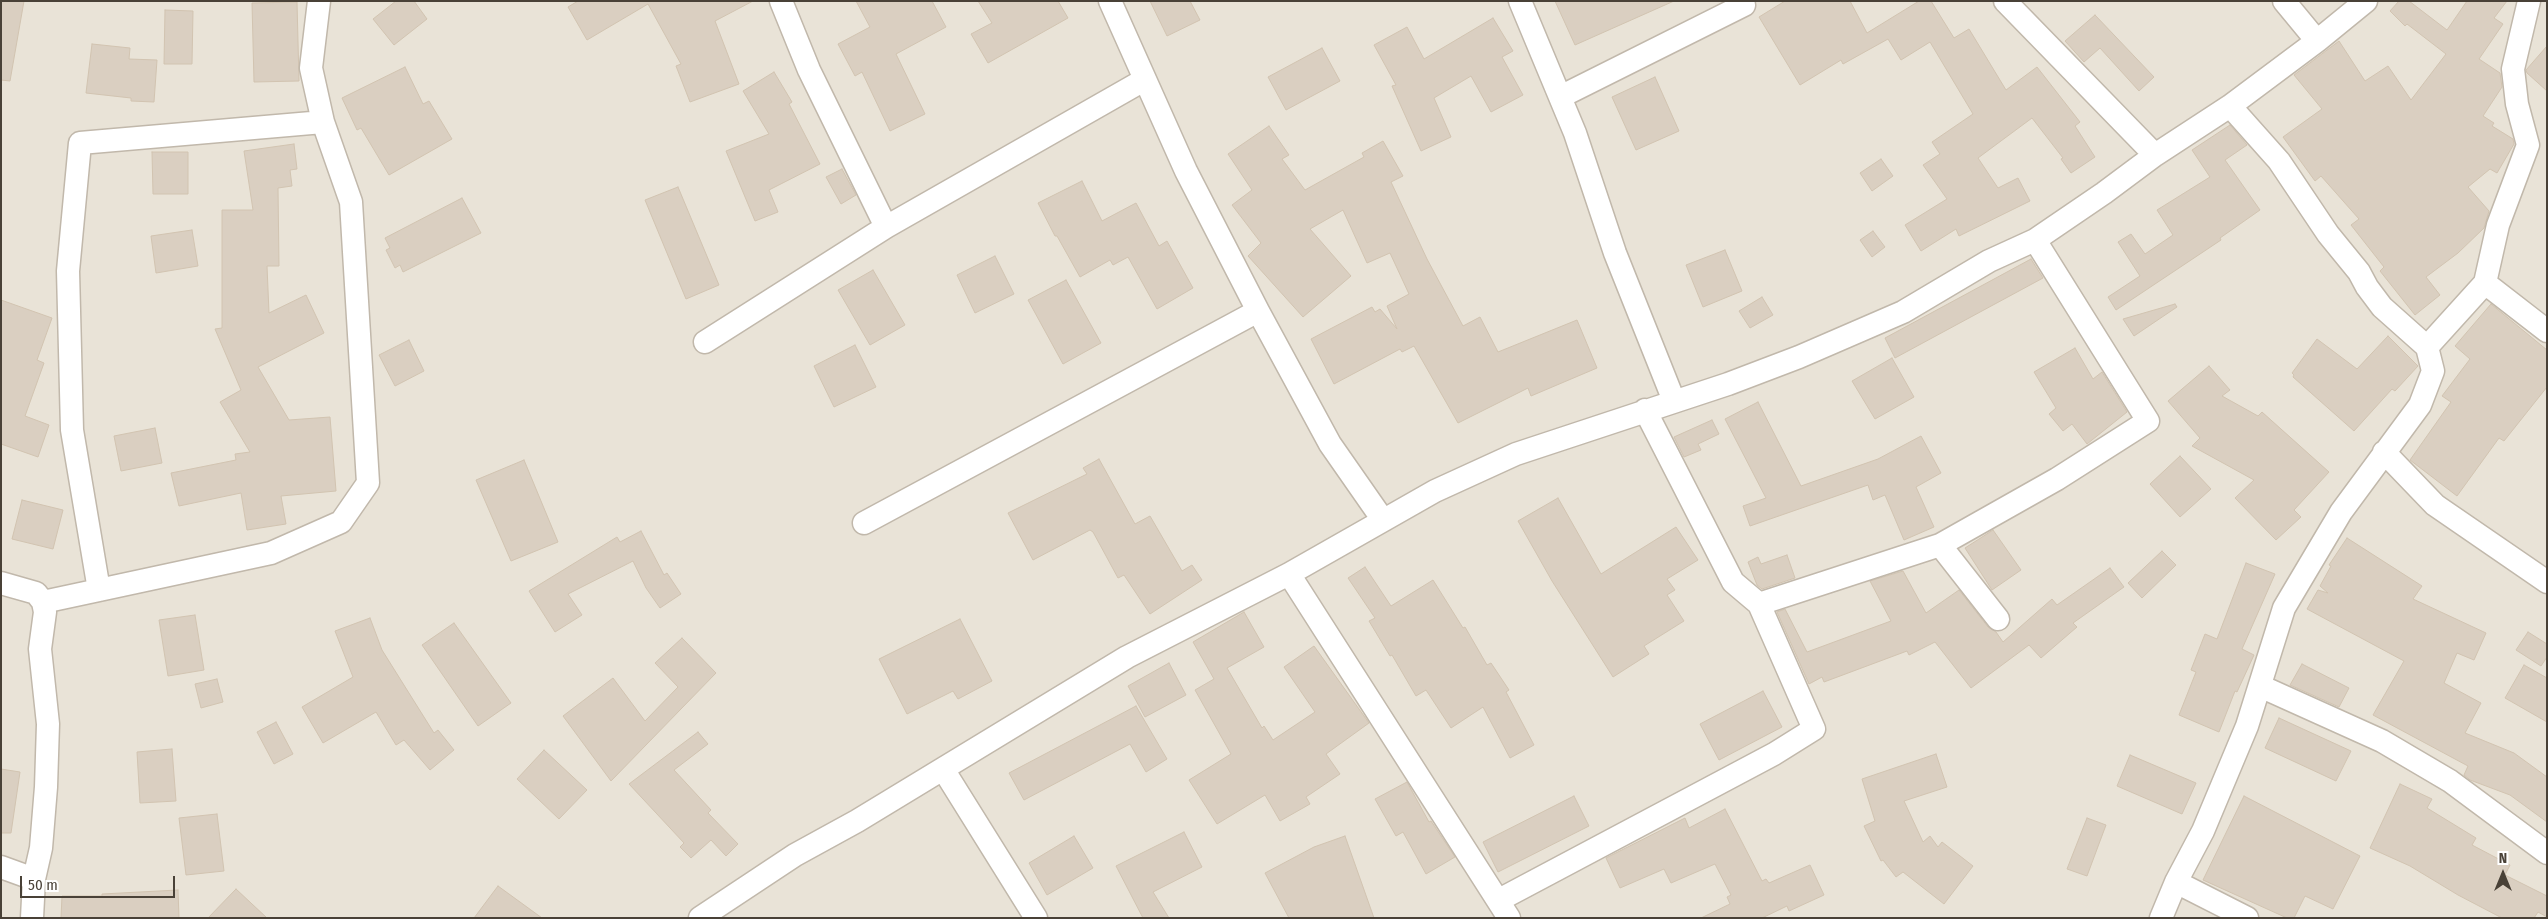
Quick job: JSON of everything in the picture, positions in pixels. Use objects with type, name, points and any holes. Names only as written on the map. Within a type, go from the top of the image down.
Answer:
[{"type":"street","points":[[43,602],[271,552],[341,522],[368,483],[351,202],[323,122],[311,68],[319,1]]},
{"type":"street","points":[[780,1],[809,70],[886,227]]},
{"type":"street","points":[[1110,1],[1186,171],[1258,311],[1330,444],[1383,520]]},
{"type":"street","points":[[1520,1],[1575,133],[1615,253],[1674,401]]},
{"type":"street","points":[[2005,1],[2156,155]]},
{"type":"street","points":[[2284,1],[2317,41]]},
{"type":"street","points":[[700,918],[795,855],[857,821],[1127,657],[1289,574],[1359,536],[1383,520],[1435,491],[1516,454],[1728,384],[1798,357],[1903,312],[1989,261],[2035,240],[2156,155],[2230,106],[2317,41],[2366,1]]},
{"type":"street","points":[[2427,347],[2485,283],[2498,225],[2528,145],[2517,104],[2513,69],[2529,1]]},
{"type":"street","points":[[1560,98],[1744,5]]},
{"type":"street","points":[[706,342],[886,227],[1144,80]]},
{"type":"street","points":[[2161,918],[2176,882],[2203,832],[2218,799],[2247,726],[2284,608],[2341,512],[2420,405],[2433,370],[2427,347],[2382,307],[2359,272],[2328,234],[2279,161],[2230,106]]},
{"type":"street","points":[[99,590],[72,430],[68,271],[80,143],[323,122]]},
{"type":"street","points":[[1759,604],[1940,545],[2056,479],[2148,421],[2035,240]]},
{"type":"street","points":[[2485,283],[2547,331]]},
{"type":"street","points":[[864,523],[1258,311]]},
{"type":"street","points":[[1289,574],[1504,909],[1774,754],[1814,729],[1759,604],[1733,582],[1645,410]]},
{"type":"street","points":[[2384,452],[2435,505],[2547,582]]},
{"type":"street","points":[[1940,545],[1998,619]]},
{"type":"street","points":[[1,583],[36,593],[43,602],[46,612],[40,649],[48,724],[46,787],[41,848],[34,879],[32,918]]},
{"type":"street","points":[[2260,686],[2382,741],[2450,781],[2547,853]]},
{"type":"street","points":[[943,769],[1036,918]]},
{"type":"street","points":[[1,867],[34,879]]},
{"type":"street","points":[[2176,882],[2247,918]]},
{"type":"shaded area","points":[[1,1],[2547,1],[2547,918],[1,918]]},
{"type":"building","points":[[1,1],[24,1],[10,81],[1,80]]},
{"type":"building","points":[[396,1],[414,1],[427,19],[394,45],[373,19]]},
{"type":"building","points":[[578,1],[753,1],[715,21],[739,84],[690,102],[676,66],[681,64],[648,4],[587,40],[568,7]]},
{"type":"building","points":[[856,1],[932,1],[946,27],[896,54],[925,114],[890,131],[862,72],[855,76],[838,44],[870,27]]},
{"type":"building","points":[[978,1],[1058,1],[1068,18],[988,63],[971,34],[992,23]]},
{"type":"building","points":[[1150,1],[1190,1],[1200,20],[1167,36]]},
{"type":"building","points":[[1555,1],[1674,1],[1575,45]]},
{"type":"building","points":[[1785,1],[1850,1],[1867,33],[1919,1],[1931,1],[1954,38],[1969,29],[2006,90],[2037,67],[2080,122],[2075,126],[2095,157],[2071,173],[2061,159],[2063,158],[2032,118],[1978,158],[1998,188],[2018,178],[2030,201],[1959,236],[1956,229],[1921,251],[1905,225],[1947,199],[1923,165],[1940,154],[1932,142],[1973,114],[1930,42],[1901,60],[1888,39],[1843,64],[1841,60],[1800,85],[1759,17]]},
{"type":"building","points":[[2399,1],[2409,1],[2447,30],[2467,1],[2507,1],[2494,18],[2503,24],[2479,59],[2500,73],[2502,87],[2483,116],[2494,123],[2492,126],[2513,139],[2514,144],[2497,173],[2490,169],[2468,187],[2489,211],[2484,228],[2458,253],[2426,277],[2440,295],[2415,315],[2380,271],[2384,267],[2351,225],[2359,219],[2321,176],[2315,181],[2283,137],[2322,109],[2294,75],[2339,41],[2365,81],[2388,66],[2411,100],[2446,54],[2407,24],[2405,26],[2390,11]]},
{"type":"building","points":[[297,2],[299,81],[254,82],[252,3]]},
{"type":"building","points":[[165,10],[193,11],[192,64],[164,64]]},
{"type":"building","points":[[2095,15],[2154,77],[2139,91],[2100,48],[2084,62],[2065,41]]},
{"type":"building","points":[[1493,18],[1513,51],[1502,57],[1523,95],[1491,112],[1471,76],[1434,98],[1451,137],[1421,151],[1392,86],[1396,85],[1374,45],[1407,27],[1424,59]]},
{"type":"building","points":[[92,44],[130,48],[129,59],[157,60],[154,102],[131,101],[131,98],[86,93]]},
{"type":"building","points":[[2547,46],[2547,91],[2526,70]]},
{"type":"building","points":[[1322,48],[1340,81],[1286,110],[1268,77]]},
{"type":"building","points":[[405,67],[423,104],[429,101],[452,139],[389,175],[361,128],[357,130],[342,98]]},
{"type":"building","points":[[774,72],[792,102],[789,104],[820,164],[769,190],[778,212],[755,221],[726,151],[769,134],[743,91]]},
{"type":"building","points":[[1655,77],[1679,131],[1636,150],[1612,97]]},
{"type":"building","points":[[2230,125],[2247,145],[2225,160],[2260,210],[2220,238],[2221,240],[2116,310],[2108,297],[2140,276],[2118,242],[2131,234],[2145,254],[2173,235],[2157,210],[2210,177],[2192,150]]},
{"type":"building","points":[[1269,126],[1289,155],[1282,159],[1305,190],[1364,157],[1362,153],[1383,141],[1403,176],[1391,182],[1427,259],[1463,326],[1480,317],[1498,352],[1577,320],[1597,368],[1531,396],[1528,388],[1458,423],[1414,346],[1402,352],[1400,349],[1334,384],[1311,339],[1372,307],[1375,312],[1380,309],[1397,329],[1387,306],[1409,294],[1390,253],[1367,263],[1343,210],[1310,229],[1351,276],[1303,317],[1248,256],[1261,243],[1232,205],[1252,190],[1228,154]]},
{"type":"building","points":[[294,144],[297,169],[290,170],[292,186],[278,188],[279,266],[267,266],[269,313],[306,295],[324,333],[258,367],[289,420],[330,417],[336,491],[281,496],[286,524],[247,530],[241,493],[179,506],[171,473],[236,460],[235,454],[250,452],[220,402],[241,390],[215,329],[222,328],[222,210],[253,210],[244,151]]},
{"type":"building","points":[[152,152],[188,152],[188,194],[153,194]]},
{"type":"building","points":[[1881,159],[1893,176],[1872,191],[1860,173]]},
{"type":"building","points":[[842,169],[856,195],[841,204],[826,177]]},
{"type":"building","points":[[1082,181],[1102,221],[1136,203],[1159,246],[1167,241],[1193,288],[1157,309],[1128,257],[1113,265],[1110,260],[1080,277],[1057,236],[1055,236],[1038,203]]},
{"type":"building","points":[[678,187],[719,285],[686,299],[645,200]]},
{"type":"building","points":[[462,198],[481,233],[403,272],[400,265],[395,268],[386,250],[390,248],[385,238]]},
{"type":"building","points":[[192,230],[198,266],[156,273],[151,236]]},
{"type":"building","points":[[1873,231],[1885,247],[1872,257],[1860,240]]},
{"type":"building","points":[[1725,250],[1742,291],[1703,307],[1686,265]]},
{"type":"building","points":[[995,256],[1014,294],[975,313],[957,275]]},
{"type":"building","points":[[2031,259],[2043,278],[1895,358],[1885,338]]},
{"type":"building","points":[[873,270],[905,325],[870,345],[838,290]]},
{"type":"building","points":[[1066,280],[1101,343],[1063,364],[1028,300]]},
{"type":"building","points":[[1762,297],[1773,315],[1750,328],[1739,311]]},
{"type":"building","points":[[1,300],[52,318],[37,360],[44,363],[25,416],[49,425],[38,457],[1,444]]},
{"type":"building","points":[[2175,304],[2177,307],[2134,336],[2123,319]]},
{"type":"building","points":[[2491,304],[2547,350],[2547,387],[2504,441],[2499,438],[2457,496],[2410,460],[2451,402],[2442,396],[2470,359],[2455,346]]},
{"type":"building","points":[[2388,336],[2418,366],[2395,391],[2392,389],[2354,431],[2293,377],[2292,373],[2317,339],[2357,369]]},
{"type":"building","points":[[409,340],[424,371],[395,386],[379,355]]},
{"type":"building","points":[[855,345],[876,387],[834,407],[814,366]]},
{"type":"building","points":[[2075,348],[2093,379],[2102,372],[2127,412],[2087,444],[2072,424],[2063,431],[2049,414],[2056,408],[2034,372]]},
{"type":"building","points":[[1892,358],[1914,397],[1875,419],[1852,381]]},
{"type":"building","points":[[2209,366],[2230,390],[2222,396],[2258,416],[2262,412],[2329,472],[2294,510],[2301,517],[2276,540],[2235,498],[2254,480],[2192,446],[2200,438],[2168,401]]},
{"type":"building","points":[[1758,402],[1801,486],[1878,459],[1921,436],[1941,473],[1916,487],[1934,527],[1904,540],[1885,495],[1873,500],[1868,485],[1750,526],[1743,506],[1766,498],[1725,419]]},
{"type":"building","points":[[1712,420],[1719,434],[1698,444],[1701,450],[1684,457],[1674,437]]},
{"type":"building","points":[[155,428],[162,463],[121,471],[114,436]]},
{"type":"building","points":[[2180,456],[2211,489],[2180,517],[2150,484]]},
{"type":"building","points":[[1099,459],[1135,524],[1150,516],[1182,571],[1192,565],[1202,580],[1150,614],[1124,575],[1118,578],[1093,532],[1090,530],[1033,560],[1008,513],[1087,474],[1083,468]]},
{"type":"building","points":[[524,460],[558,542],[511,561],[476,480]]},
{"type":"building","points":[[1558,498],[1601,574],[1676,527],[1698,560],[1667,579],[1675,590],[1667,595],[1684,621],[1644,646],[1649,654],[1613,677],[1552,581],[1518,521]]},
{"type":"building","points":[[22,500],[63,510],[53,549],[12,539]]},
{"type":"building","points":[[1993,530],[2021,570],[1992,590],[1965,548]]},
{"type":"building","points":[[641,531],[664,575],[667,573],[681,594],[660,608],[646,588],[633,561],[568,594],[582,615],[555,632],[529,591],[617,537],[620,542]]},
{"type":"building","points":[[2347,538],[2422,586],[2413,599],[2486,633],[2474,660],[2457,653],[2444,683],[2481,703],[2465,733],[2514,753],[2547,777],[2547,822],[2510,795],[2470,780],[2464,775],[2468,766],[2373,715],[2404,661],[2307,609],[2318,590],[2328,593],[2320,586],[2331,566],[2329,565]]},
{"type":"building","points":[[2162,551],[2176,565],[2142,598],[2128,583]]},
{"type":"building","points":[[1787,555],[1795,578],[1762,589],[1757,585],[1748,562],[1758,557],[1761,564]]},
{"type":"building","points":[[2246,563],[2275,574],[2242,649],[2254,655],[2237,692],[2235,691],[2219,732],[2179,715],[2196,672],[2191,670],[2205,634],[2217,639]]},
{"type":"building","points":[[1365,567],[1391,606],[1433,580],[1463,628],[1465,627],[1487,665],[1491,663],[1509,690],[1506,692],[1534,745],[1510,758],[1483,707],[1451,728],[1426,690],[1416,696],[1369,621],[1375,618],[1348,578]]},
{"type":"building","points":[[2110,568],[2124,587],[2073,623],[2077,627],[2041,658],[2029,645],[1971,688],[1935,642],[1909,655],[1907,651],[1824,682],[1822,677],[1809,684],[1777,612],[1785,609],[1807,652],[1891,621],[1870,581],[1903,571],[1926,613],[1959,590],[1988,627],[1996,632],[2003,642],[2052,599],[2057,605]]},
{"type":"building","points":[[1244,612],[1264,647],[1227,668],[1262,728],[1264,726],[1273,740],[1315,712],[1284,667],[1314,646],[1369,723],[1326,754],[1340,774],[1306,797],[1310,804],[1280,821],[1265,795],[1217,824],[1189,780],[1231,754],[1195,690],[1214,679],[1193,642]]},
{"type":"building","points":[[195,615],[204,670],[168,676],[159,620]]},
{"type":"building","points":[[370,618],[382,650],[434,733],[438,730],[454,750],[430,770],[404,740],[396,745],[376,712],[323,743],[302,707],[353,677],[335,631]]},
{"type":"building","points":[[960,619],[992,681],[958,699],[953,691],[907,714],[879,659]]},
{"type":"building","points":[[454,623],[511,703],[478,726],[422,645]]},
{"type":"building","points":[[2528,632],[2547,644],[2547,657],[2541,666],[2516,650]]},
{"type":"building","points":[[682,638],[716,673],[611,781],[563,716],[613,678],[645,721],[678,687],[655,663]]},
{"type":"building","points":[[1169,663],[1186,695],[1145,717],[1128,686]]},
{"type":"building","points":[[2302,664],[2349,688],[2339,707],[2290,685]]},
{"type":"building","points":[[2524,665],[2547,678],[2547,722],[2505,698]]},
{"type":"building","points":[[217,679],[223,702],[201,708],[195,684]]},
{"type":"building","points":[[1763,691],[1782,727],[1719,760],[1700,724]]},
{"type":"building","points":[[1136,706],[1167,759],[1146,772],[1130,744],[1024,800],[1009,773]]},
{"type":"building","points":[[2279,718],[2351,751],[2336,781],[2265,748]]},
{"type":"building","points":[[276,722],[293,754],[274,764],[257,732]]},
{"type":"building","points":[[698,732],[708,744],[674,770],[711,810],[708,813],[738,844],[726,856],[711,840],[691,858],[680,847],[684,843],[629,784]]},
{"type":"building","points":[[172,749],[176,801],[140,803],[137,752]]},
{"type":"building","points":[[544,750],[587,790],[559,819],[517,779]]},
{"type":"building","points":[[1936,754],[1947,787],[1904,801],[1923,842],[1930,836],[1938,847],[1942,842],[1973,866],[1944,904],[1903,872],[1896,877],[1883,860],[1881,861],[1864,826],[1875,821],[1862,779]]},
{"type":"building","points":[[2130,755],[2196,783],[2182,814],[2117,786]]},
{"type":"building","points":[[1,769],[20,772],[11,833],[1,833]]},
{"type":"building","points":[[1407,782],[1429,822],[1431,821],[1455,857],[1426,874],[1403,832],[1396,836],[1375,799]]},
{"type":"building","points":[[2400,784],[2432,799],[2427,808],[2476,838],[2472,845],[2510,865],[2505,875],[2547,896],[2547,917],[2538,912],[2534,918],[2502,918],[2458,895],[2410,866],[2370,848]]},
{"type":"building","points":[[1574,796],[1589,826],[1498,872],[1483,842]]},
{"type":"building","points":[[2244,796],[2360,856],[2333,909],[2305,896],[2294,918],[2287,918],[2203,880]]},
{"type":"building","points":[[1725,809],[1762,881],[1766,879],[1769,883],[1810,865],[1824,895],[1789,911],[1787,906],[1762,918],[1701,918],[1730,904],[1727,897],[1731,895],[1715,864],[1671,883],[1664,869],[1620,888],[1606,858],[1685,818],[1689,828]]},
{"type":"building","points":[[217,814],[224,871],[186,875],[179,818]]},
{"type":"building","points":[[2087,818],[2106,825],[2087,876],[2067,869]]},
{"type":"building","points":[[1184,832],[1202,867],[1153,892],[1169,918],[1143,918],[1116,866]]},
{"type":"building","points":[[1074,836],[1093,868],[1047,895],[1029,863]]},
{"type":"building","points":[[1345,836],[1374,918],[1289,918],[1265,873],[1314,847]]},
{"type":"building","points":[[498,886],[542,918],[474,918]]},
{"type":"building","points":[[236,889],[267,918],[208,918]]},
{"type":"building","points":[[178,890],[179,918],[61,918],[62,896],[102,896],[102,894]]}]
